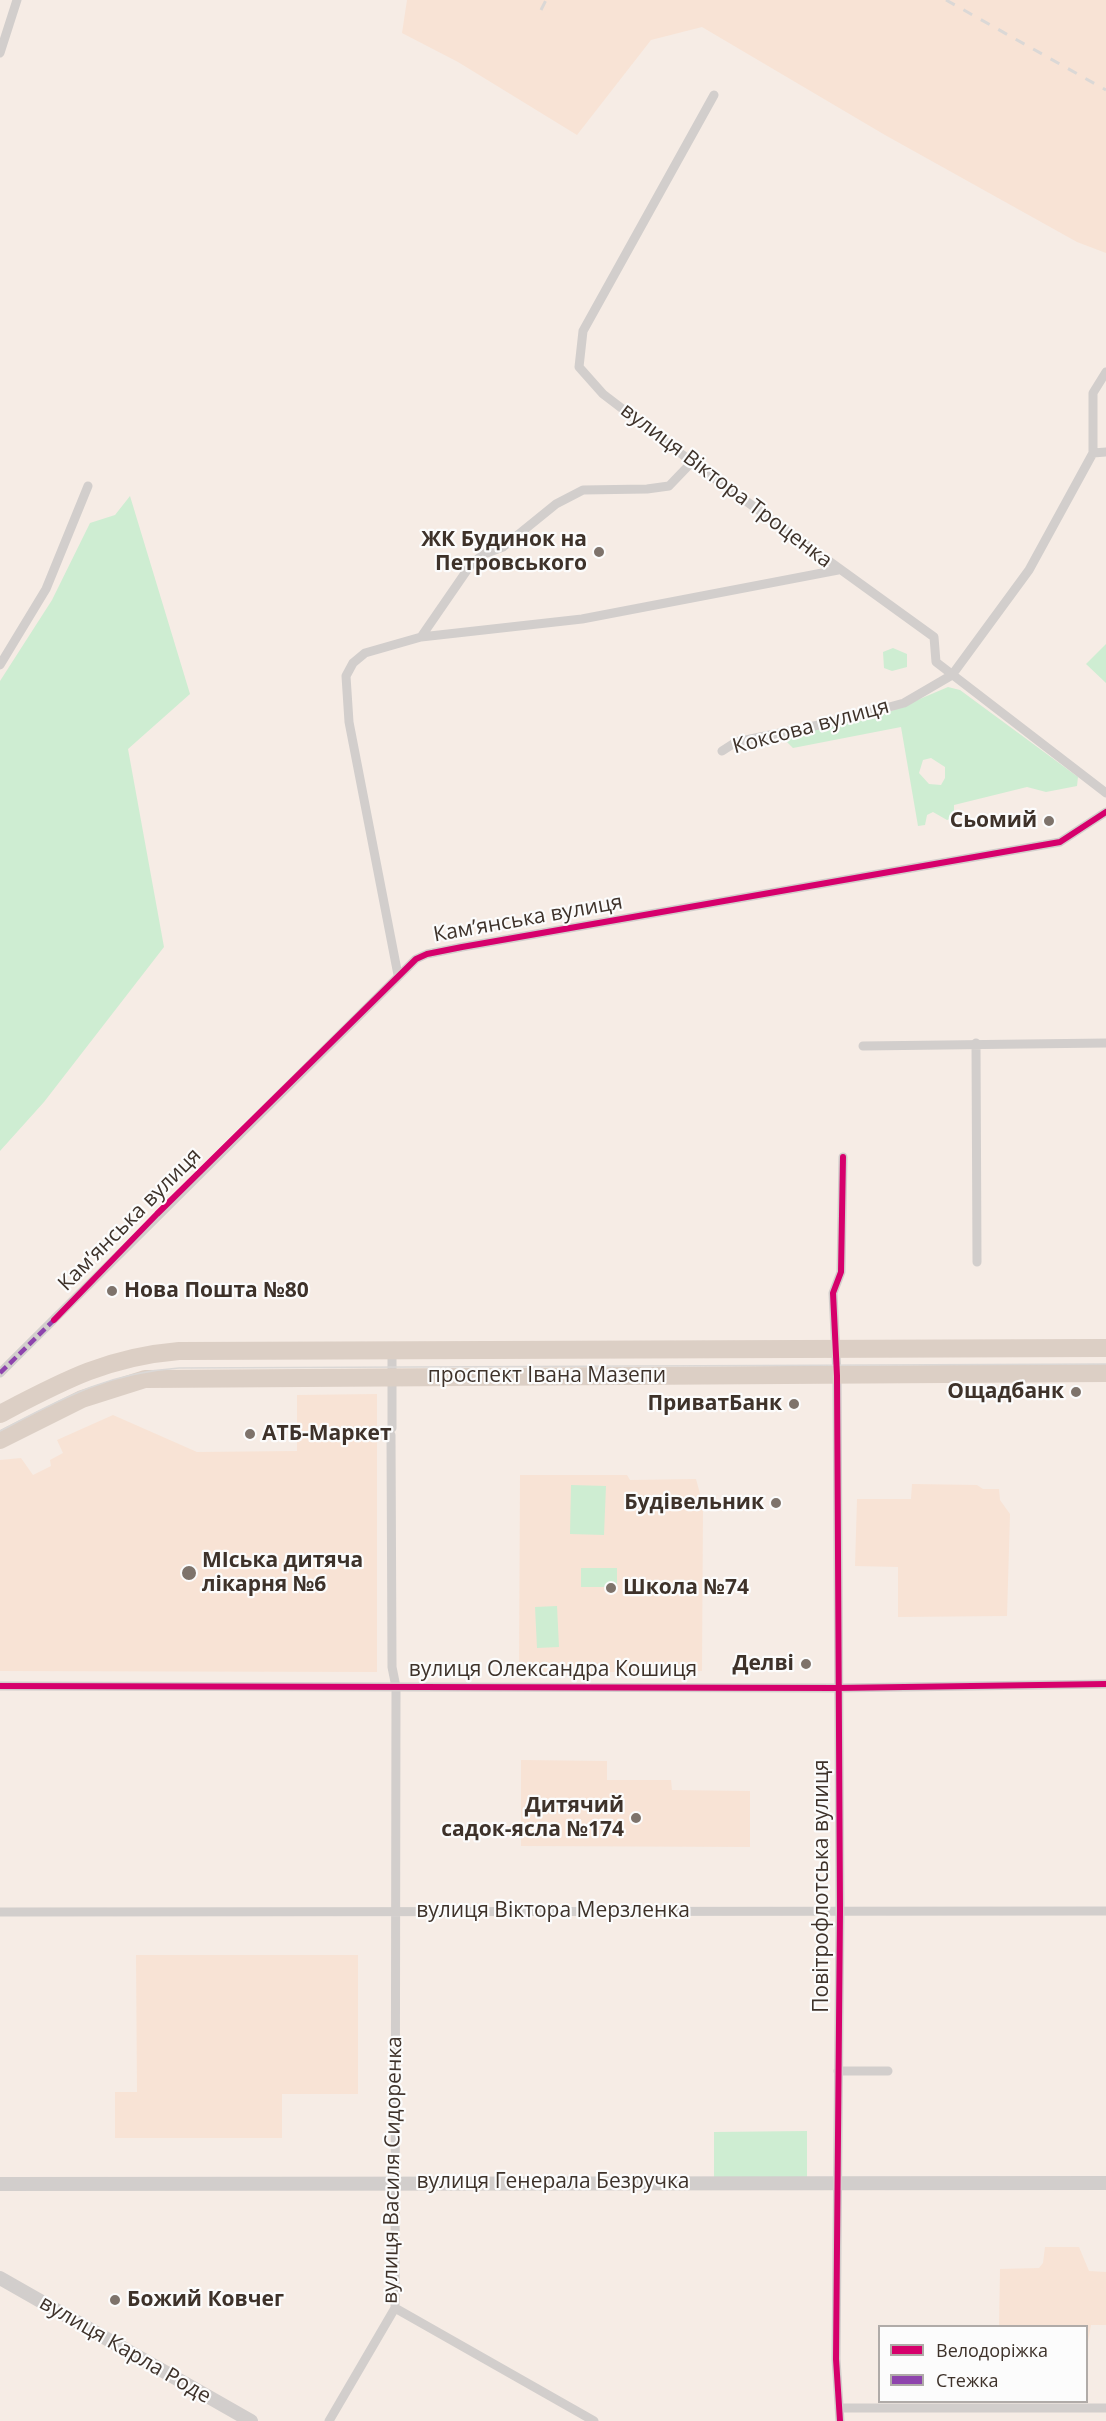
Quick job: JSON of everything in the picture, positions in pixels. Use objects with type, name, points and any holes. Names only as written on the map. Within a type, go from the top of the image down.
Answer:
[{"type":"highway","name":"проспект Івана Мазепи","points":[[0,1414],[70,1377],[108,1363],[152,1353],[1106,1348]]},
{"type":"highway","name":"проспект Івана Мазепи","points":[[0,1440],[82,1399],[145,1379],[1106,1373]]},
{"type":"street","points":[[0,53],[1,39],[17,0]]},
{"type":"street","name":"вулиця Віктора Троценка","points":[[714,95],[583,331],[579,367],[603,394],[692,462],[838,570],[934,637],[936,662],[1106,793]]},
{"type":"street","name":"Коксова вулиця","points":[[722,751],[736,742],[838,722],[903,703],[952,675],[1029,570],[1093,453],[1093,393],[1106,372]]},
{"type":"street","points":[[1093,453],[1106,452]]},
{"type":"street","points":[[420,637],[472,563],[484,554],[503,547],[556,504],[583,490],[647,489],[669,486],[692,462]]},
{"type":"street","points":[[0,665],[46,589],[88,486]]},
{"type":"street","points":[[398,975],[349,723],[346,676],[353,663],[365,653],[420,637],[582,620],[838,570]]},
{"type":"street","name":"Камʼянська вулиця","points":[[0,1373],[416,959],[439,952],[1060,842],[1106,812]]},
{"type":"street","points":[[976,1043],[977,1262]]},
{"type":"street","points":[[863,1046],[1106,1043]]},
{"type":"street","name":"Повітрофлотська вулиця","points":[[840,2421],[836,2332],[840,2183],[837,1376],[833,1293],[841,1272],[843,1157]]},
{"type":"street","name":"вулиця Василя Сидоренка","points":[[329,2421],[395,2308],[396,1687],[392,1667],[392,1350]]},
{"type":"street","name":"вулиця Олександра Кошиця","points":[[0,1686],[837,1688],[1106,1684]]},
{"type":"street","name":"вулиця Віктора Мерзленка","points":[[0,1912],[1106,1911]]},
{"type":"street","points":[[838,2072],[888,2071]]},
{"type":"street","name":"вулиця Генерала Безручка","points":[[0,2184],[1106,2183]]},
{"type":"street","name":"вулиця Карла Роде","points":[[0,2278],[251,2421]]},
{"type":"street","points":[[395,2308],[594,2421]]},
{"type":"street","points":[[839,2408],[1106,2408]]},
{"type":"shaded area","points":[[407,0],[1106,0],[1106,253],[1077,242],[885,135],[702,27],[651,40],[577,135],[458,62],[402,33]]},
{"type":"shaded area","name":"МІська дитяча лікарня №6","points":[[377,1394],[377,1672],[0,1671],[0,1460],[21,1458],[33,1475],[51,1466],[50,1460],[63,1453],[57,1440],[113,1415],[197,1452],[297,1451],[297,1395]]},
{"type":"shaded area","name":"Школа №74","points":[[520,1475],[627,1475],[630,1480],[696,1479],[703,1505],[702,1671],[519,1673]]},
{"type":"shaded area","points":[[912,1484],[977,1485],[983,1489],[999,1489],[1000,1500],[1010,1514],[1007,1616],[898,1617],[898,1567],[855,1566],[857,1499],[911,1499]]},
{"type":"shaded area","name":"Дитячий садок-ясла №174","points":[[521,1760],[607,1761],[607,1780],[671,1780],[672,1790],[750,1791],[750,1847],[521,1846]]},
{"type":"shaded area","points":[[136,1955],[358,1955],[358,2094],[282,2094],[282,2138],[115,2138],[115,2092],[137,2092]]},
{"type":"shaded area","points":[[1045,2247],[1079,2247],[1089,2271],[1106,2272],[1106,2325],[1091,2325],[1088,2342],[1088,2325],[999,2325],[1000,2269],[1039,2268],[1043,2263]]},
{"type":"green space","points":[[130,496],[190,694],[128,749],[164,947],[44,1102],[0,1151],[0,681],[52,600],[90,523],[115,515]]},
{"type":"green space","points":[[1106,644],[1106,683],[1086,664]]},
{"type":"green space","points":[[893,648],[907,654],[907,667],[892,671],[884,668],[883,652]]},
{"type":"green space","points":[[948,687],[960,690],[1078,777],[1077,786],[1046,792],[1027,787],[954,805],[954,818],[947,820],[933,812],[927,815],[925,825],[918,826],[901,727],[793,748],[787,742],[789,735],[875,718]],"holes":[[[931,758],[945,767],[945,778],[941,785],[929,784],[919,773],[923,760]]]},
{"type":"green space","points":[[571,1485],[606,1486],[604,1535],[570,1534]]},
{"type":"green space","points":[[581,1568],[617,1568],[617,1587],[581,1587]]},
{"type":"green space","points":[[557,1606],[559,1647],[537,1648],[535,1607]]},
{"type":"green space","points":[[807,2131],[807,2178],[714,2178],[714,2132]]},
{"type":"tram line","points":[[0,1431],[65,1398],[107,1381],[130,1375],[179,1368],[1106,1364]]},
{"type":"railway","points":[[541,10],[546,0]]},
{"type":"railway","points":[[946,0],[1106,90]]},
{"type":"marked path","points":[[0,1373],[54,1320]]},
{"type":"cycle path","points":[[54,1320],[157,1214],[416,959],[427,954],[462,947],[1060,842],[1106,812]]},
{"type":"cycle path","points":[[840,2421],[836,2359],[840,1911],[837,1376],[833,1293],[841,1272],[843,1157]]},
{"type":"cycle path","points":[[0,1686],[837,1688],[1106,1684]]},
{"type":"place","name":"ЖК Будинок на Петровського","points":[[599,552]]},
{"type":"place","name":"Сьомий","points":[[1049,821]]},
{"type":"place","name":"Нова Пошта №80","points":[[112,1291]]},
{"type":"place","name":"Ощадбанк","points":[[1076,1392]]},
{"type":"place","name":"ПриватБанк","points":[[794,1404]]},
{"type":"place","name":"АТБ-Маркет","points":[[250,1434]]},
{"type":"place","name":"Будівельник","points":[[776,1503]]},
{"type":"place","name":"МІська дитяча лікарня №6","points":[[189,1573]]},
{"type":"place","name":"Школа №74","points":[[611,1588]]},
{"type":"place","name":"Делві","points":[[806,1664]]},
{"type":"place","name":"Дитячий садок-ясла №174","points":[[636,1818]]},
{"type":"place","name":"Божий Ковчег","points":[[115,2300]]}]
